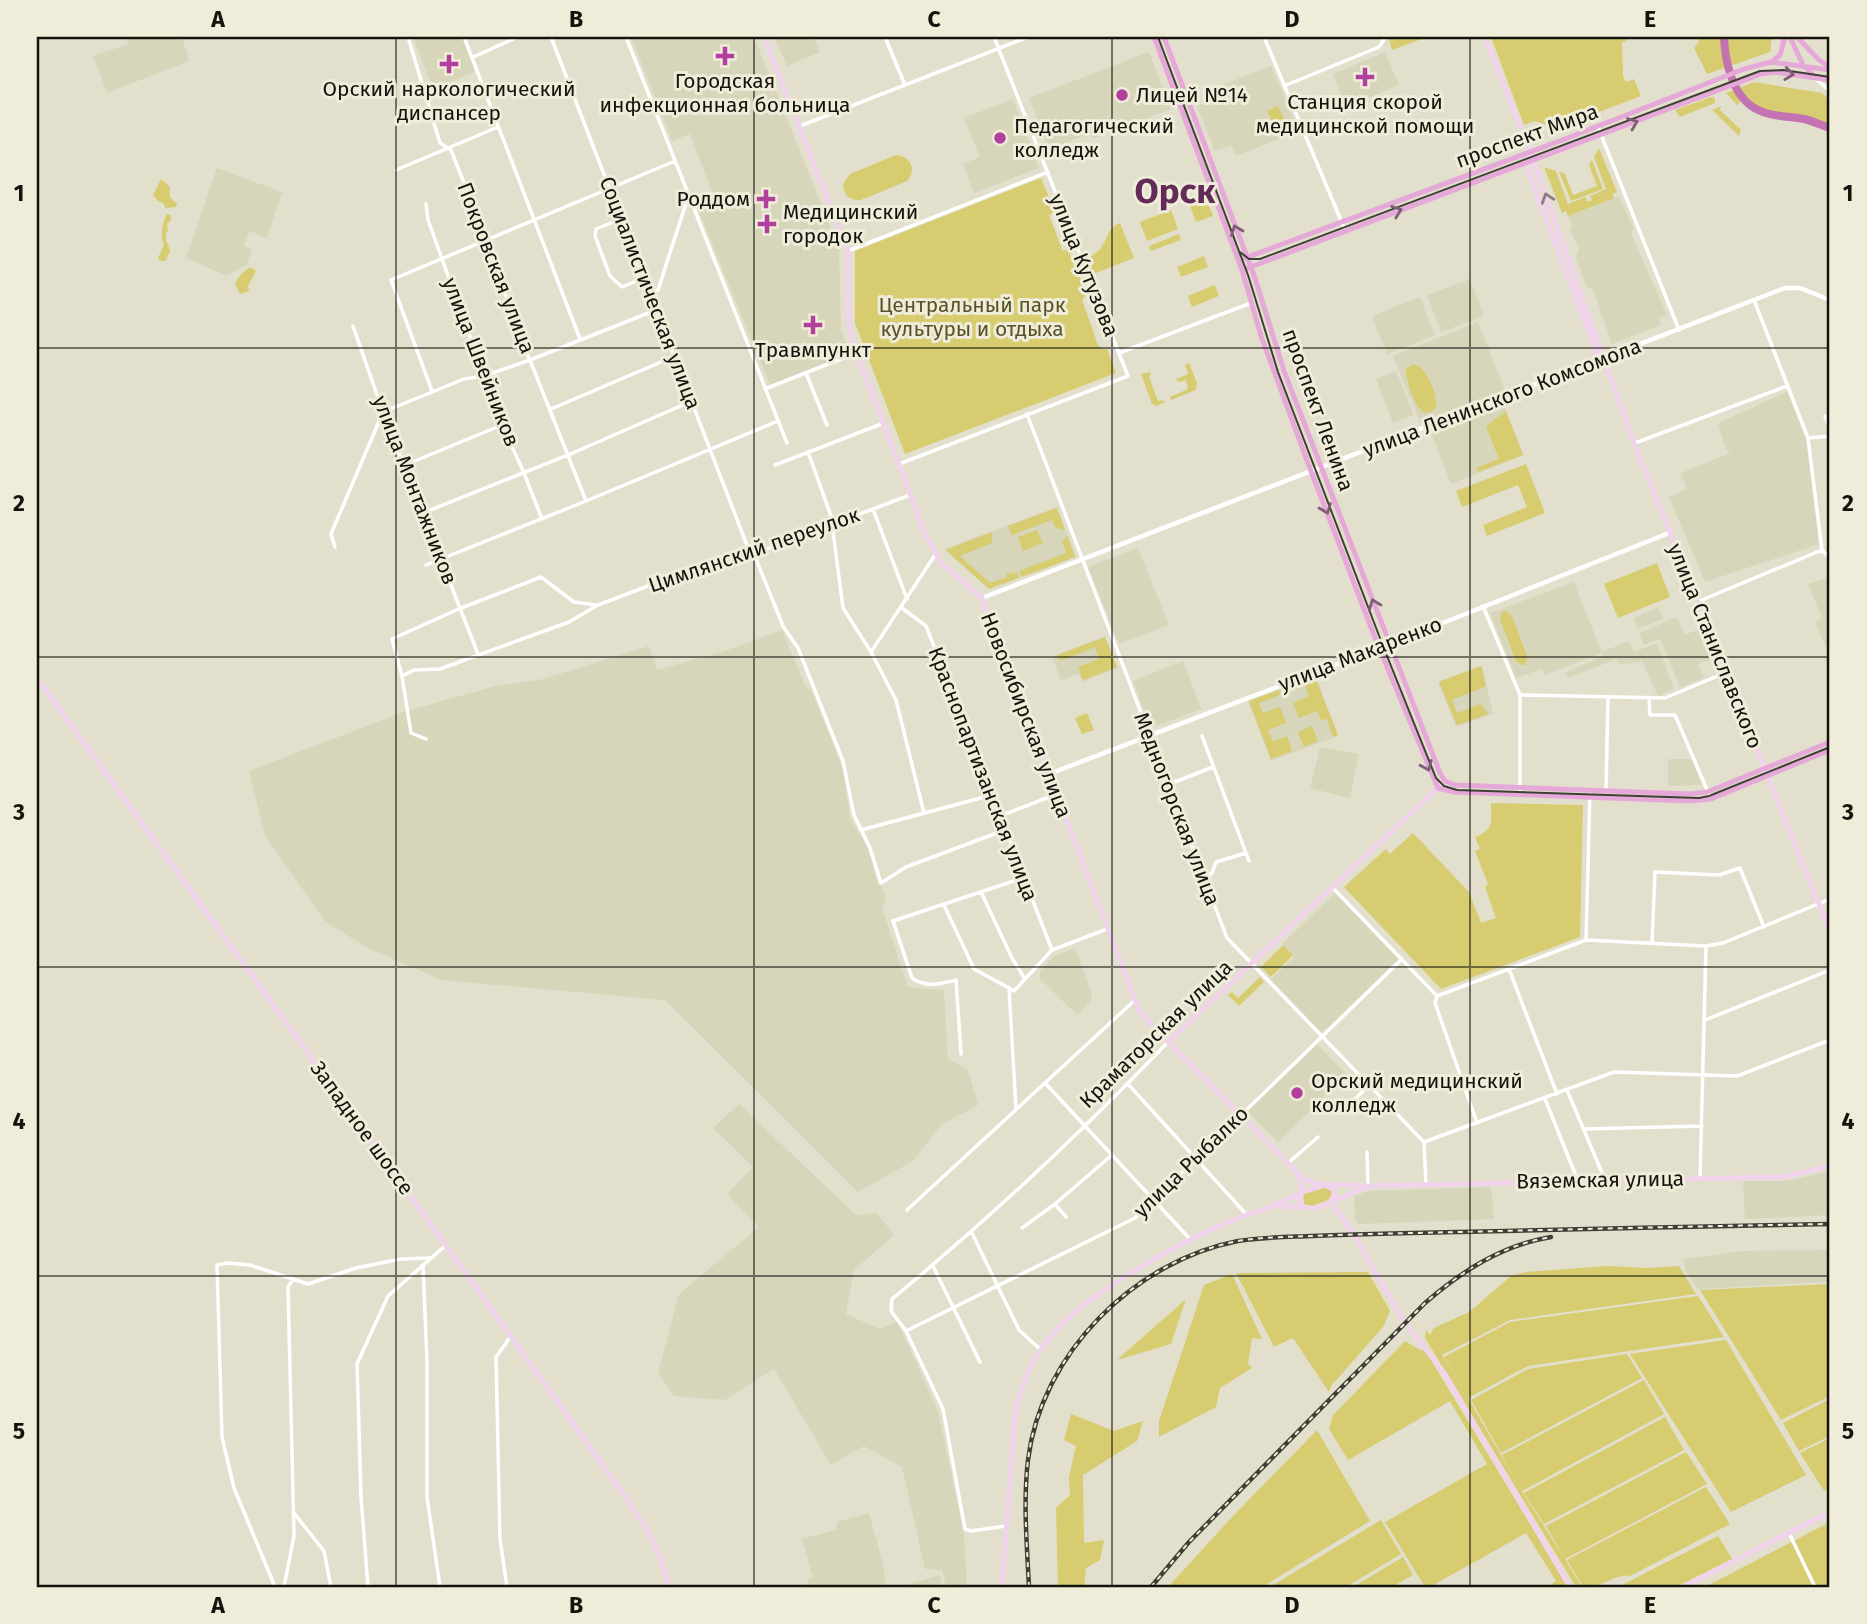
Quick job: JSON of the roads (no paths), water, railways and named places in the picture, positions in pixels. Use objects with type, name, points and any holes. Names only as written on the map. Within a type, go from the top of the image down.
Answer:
[{"type":"main road","name":"Новосибирская улица","points":[[764,37],[848,251],[849,324],[856,353],[935,555],[982,598],[1140,1012],[1287,1163]]},
{"type":"main road","name":"проспект Ленина","points":[[1154,37],[1242,270],[1261,336],[1311,471],[1410,726],[1438,788]]},
{"type":"main road","name":"проспект Ленина","points":[[1164,37],[1251,267],[1283,371],[1388,644],[1445,781]]},
{"type":"main road","name":"улица Станиславского","points":[[1486,37],[1603,354],[1602,360]]},
{"type":"main road","points":[[1771,62],[1780,55],[1784,37]]},
{"type":"main road","points":[[1790,37],[1803,65],[1815,77]]},
{"type":"main road","points":[[1797,37],[1830,68]]},
{"type":"main road","name":"проспект Мира","points":[[1238,261],[1745,69],[1771,62],[1830,68]]},
{"type":"main road","name":"проспект Мира","points":[[1242,270],[1748,78],[1774,72],[1830,80]]},
{"type":"main road","points":[[1525,163],[1530,152]]},
{"type":"main road","name":"улица Станиславского","points":[[1525,163],[1598,356],[1602,360],[1830,931]]},
{"type":"main road","name":"Западное шоссе","points":[[37,678],[650,1532],[660,1554],[669,1587]]},
{"type":"main road","points":[[1445,781],[1455,785],[1689,794],[1707,792],[1830,742]]},
{"type":"main road","points":[[1438,788],[1447,792],[1590,798],[1689,801],[1711,799],[1830,750]]},
{"type":"main road","name":"Краматорская улица","points":[[1168,1042],[1445,781]]},
{"type":"main road","points":[[1287,1163],[1310,1182],[1332,1186],[1335,1192],[1331,1202]]},
{"type":"main road","points":[[1287,1163],[1299,1179],[1299,1202],[1306,1208]]},
{"type":"main road","name":"Вяземская улица","points":[[1326,1185],[1783,1177],[1830,1166]]},
{"type":"main road","points":[[1002,1587],[1015,1413],[1020,1391],[1052,1334],[1080,1307],[1158,1256],[1190,1239],[1307,1189],[1326,1185]]},
{"type":"main road","points":[[1267,1207],[1286,1205],[1311,1209],[1368,1186]]},
{"type":"main road","points":[[1331,1202],[1354,1235],[1405,1323],[1445,1374],[1570,1587]]},
{"type":"main road","points":[[1683,1587],[1830,1512]]},
{"type":"street","name":"Покровская улица","points":[[408,37],[440,143],[449,148],[486,240],[524,350],[551,410],[586,501]]},
{"type":"street","points":[[464,37],[580,339]]},
{"type":"street","points":[[473,57],[518,37]]},
{"type":"street","name":"Социалистическая улица","points":[[551,37],[748,548]]},
{"type":"street","points":[[626,37],[787,443]]},
{"type":"street","points":[[884,37],[905,85]]},
{"type":"street","name":"улица Кутузова","points":[[994,37],[1128,376],[1027,414]]},
{"type":"street","points":[[800,126],[1028,37]]},
{"type":"street","points":[[1264,37],[1345,230]]},
{"type":"street","points":[[1284,86],[1379,47],[1388,37]]},
{"type":"street","points":[[1168,75],[1177,71]]},
{"type":"street","points":[[1815,77],[1830,91]]},
{"type":"street","points":[[1598,126],[1679,330]]},
{"type":"street","points":[[396,170],[498,127]]},
{"type":"street","points":[[1192,135],[1199,132]]},
{"type":"street","points":[[1200,158],[1208,155]]},
{"type":"street","points":[[432,391],[391,280],[675,161]]},
{"type":"street","points":[[848,251],[1048,172]]},
{"type":"street","points":[[1471,173],[1474,181]]},
{"type":"street","points":[[1457,178],[1460,187]]},
{"type":"street","points":[[1213,191],[1221,188]]},
{"type":"street","points":[[1417,194],[1420,202]]},
{"type":"street","points":[[650,293],[658,290],[689,195]]},
{"type":"street","name":"улица Швейников","points":[[426,204],[428,220],[502,425],[542,519]]},
{"type":"street","points":[[1355,216],[1358,225]]},
{"type":"street","points":[[621,219],[596,229],[595,236],[606,266],[610,276],[622,287],[644,278]]},
{"type":"street","points":[[1314,232],[1317,241]]},
{"type":"street","name":"улица Ленинского Комсомола","points":[[982,598],[1785,288],[1800,288],[1829,300]]},
{"type":"street","points":[[1754,300],[1808,438],[1822,550],[1830,559]]},
{"type":"street","points":[[1119,354],[1253,302]]},
{"type":"street","points":[[335,547],[331,534],[383,412],[464,379],[484,376],[530,360],[656,310]]},
{"type":"street","points":[[1257,315],[1266,311]]},
{"type":"street","name":"улица Монтажников","points":[[353,326],[383,412],[478,654]]},
{"type":"street","points":[[1261,336],[1271,333]]},
{"type":"street","points":[[765,389],[856,353]]},
{"type":"street","points":[[551,410],[675,356]]},
{"type":"street","points":[[1275,373],[1283,371]]},
{"type":"street","points":[[806,373],[827,425]]},
{"type":"street","points":[[1634,443],[1787,386]]},
{"type":"street","points":[[1282,392],[1291,388]]},
{"type":"street","points":[[423,513],[568,455],[692,401]]},
{"type":"street","points":[[899,464],[1027,414]]},
{"type":"street","name":"Медногорская улица","points":[[1027,414],[1227,938],[1424,1142]]},
{"type":"street","points":[[1292,419],[1301,415]]},
{"type":"street","points":[[1830,416],[1825,416],[1830,429]]},
{"type":"street","points":[[426,565],[778,421]]},
{"type":"street","points":[[775,465],[884,423]]},
{"type":"street","points":[[1295,428],[1305,424]]},
{"type":"street","points":[[405,465],[502,425]]},
{"type":"street","points":[[1808,438],[1830,436]]},
{"type":"street","points":[[808,452],[831,516],[843,608],[891,689],[902,717],[924,813]]},
{"type":"street","name":"Цимлянский переулок","points":[[401,676],[414,670],[440,669],[569,622],[598,605],[748,548],[754,554],[911,495]]},
{"type":"street","points":[[873,509],[907,599]]},
{"type":"street","name":"улица Макаренко","points":[[1049,774],[1669,533]]},
{"type":"street","points":[[1697,602],[1822,550]]},
{"type":"street","points":[[754,554],[783,626],[798,648],[843,761],[854,815],[870,848],[881,883],[906,867],[1005,830]]},
{"type":"street","points":[[1344,558],[1355,554]]},
{"type":"street","points":[[871,652],[935,555]]},
{"type":"street","points":[[426,739],[411,733],[392,639],[461,608],[541,577],[574,602],[598,605]]},
{"type":"street","points":[[1483,606],[1520,695],[1520,795]]},
{"type":"street","name":"Краснопартизанская улица","points":[[902,608],[926,626],[1052,950]]},
{"type":"street","points":[[1520,695],[1665,698],[1727,672]]},
{"type":"street","points":[[1396,690],[1405,686]]},
{"type":"street","points":[[1608,697],[1608,798]]},
{"type":"street","points":[[1648,698],[1650,715],[1675,715],[1711,799]]},
{"type":"street","points":[[1410,726],[1419,722]]},
{"type":"street","points":[[1202,736],[1249,860]]},
{"type":"street","points":[[1807,751],[1810,759]]},
{"type":"street","points":[[1167,785],[1213,767]]},
{"type":"street","points":[[1741,778],[1744,785]]},
{"type":"street","points":[[1728,784],[1731,790]]},
{"type":"street","points":[[1470,785],[1470,793]]},
{"type":"street","points":[[1579,789],[1579,797]]},
{"type":"street","points":[[1586,940],[1590,790]]},
{"type":"street","points":[[1639,799],[1640,792]]},
{"type":"street","points":[[1000,816],[1057,794]]},
{"type":"street","points":[[1689,794],[1689,801]]},
{"type":"street","points":[[861,830],[992,795]]},
{"type":"street","points":[[1205,878],[1212,873],[1216,862],[1247,853]]},
{"type":"street","points":[[1652,943],[1655,872],[1719,875],[1740,868],[1764,927]]},
{"type":"street","points":[[961,1054],[956,980],[936,985],[916,982],[912,978],[893,921],[1023,878]]},
{"type":"street","points":[[1332,887],[1437,996]]},
{"type":"street","points":[[981,892],[1012,958],[1025,979]]},
{"type":"street","points":[[1437,996],[1586,940],[1706,946],[1723,943],[1830,899]]},
{"type":"street","points":[[944,905],[974,969],[1014,991],[1052,950],[1107,929]]},
{"type":"street","points":[[1700,1178],[1706,946]]},
{"type":"street","name":"улица Рыбалко","points":[[906,1331],[1135,1218],[1401,960]]},
{"type":"street","points":[[1509,969],[1557,1094]]},
{"type":"street","points":[[1704,1020],[1830,970]]},
{"type":"street","points":[[1009,988],[1016,1109]]},
{"type":"street","points":[[1437,996],[1435,1003],[1477,1124]]},
{"type":"street","points":[[907,1210],[1135,1000]]},
{"type":"street","points":[[1426,1185],[1424,1142],[1614,1072],[1737,1076],[1830,1040]]},
{"type":"street","name":"Краматорская улица","points":[[906,1331],[891,1311],[892,1299],[972,1233],[1128,1084],[1168,1042]]},
{"type":"street","points":[[1045,1083],[1190,1239]]},
{"type":"street","points":[[1128,1084],[1247,1215]]},
{"type":"street","points":[[1341,1113],[1369,1085]]},
{"type":"street","points":[[1567,1090],[1605,1180]]},
{"type":"street","points":[[1545,1099],[1578,1181]]},
{"type":"street","points":[[1584,1129],[1702,1126]]},
{"type":"street","points":[[1287,1163],[1318,1137]]},
{"type":"street","points":[[1367,1152],[1368,1186]]},
{"type":"street","points":[[1022,1228],[1055,1204],[1112,1155]]},
{"type":"street","points":[[1055,1204],[1066,1217]]},
{"type":"street","points":[[972,1233],[1019,1330],[1041,1350]]},
{"type":"street","points":[[368,1587],[361,1497],[357,1364],[388,1296],[446,1245]]},
{"type":"street","points":[[275,1587],[234,1488],[222,1437],[217,1265],[250,1265],[308,1283],[356,1268],[401,1259],[430,1258]]},
{"type":"street","points":[[423,1264],[428,1362],[427,1497],[440,1587]]},
{"type":"street","points":[[933,1266],[980,1362]]},
{"type":"street","points":[[284,1587],[294,1536],[288,1287],[293,1279]]},
{"type":"street","points":[[906,1331],[943,1409],[965,1529],[971,1531],[1006,1526]]},
{"type":"street","points":[[507,1587],[500,1539],[496,1357],[511,1336]]},
{"type":"street","points":[[294,1513],[324,1551],[331,1587]]},
{"type":"street","points":[[1789,1533],[1815,1587]]},
{"type":"waterway","points":[[1724,37],[1731,77],[1748,103],[1768,114],[1804,119],[1830,128]]},
{"type":"tram line","points":[[1158,37],[1248,275],[1278,372],[1436,778],[1444,786],[1457,790],[1699,798],[1830,747]]},
{"type":"tram line","points":[[1240,252],[1249,259],[1260,259],[1760,71],[1783,70],[1830,77]]},
{"type":"railway","points":[[1029,1587],[1026,1508],[1028,1460],[1036,1421],[1052,1384],[1073,1349],[1099,1318],[1129,1291],[1163,1269],[1200,1252],[1238,1241],[1275,1237],[1830,1224]]},
{"type":"railway","points":[[1151,1587],[1189,1542],[1425,1303],[1453,1280],[1499,1253],[1551,1237]]},
{"type":"place","name":"Городская инфекционная больница","points":[[725,56]]},
{"type":"place","name":"Орский наркологический диспансер","points":[[449,64]]},
{"type":"place","name":"Станция скорой медицинской помощи","points":[[1365,77]]},
{"type":"place","name":"Лицей №14","points":[[1122,95]]},
{"type":"place","name":"Педагогический колледж","points":[[1000,138]]},
{"type":"place","name":"Роддом","points":[[766,199]]},
{"type":"place","name":"Медицинский городок","points":[[767,224]]},
{"type":"place","name":"Травмпункт","points":[[813,325]]},
{"type":"place","name":"Орский медицинский колледж","points":[[1297,1093]]},
{"type":"district","name":"Орск","points":[[1175,191]]},
{"type":"park label","name":"Центральный парк культуры и отдыха","points":[[972,317]]}]
